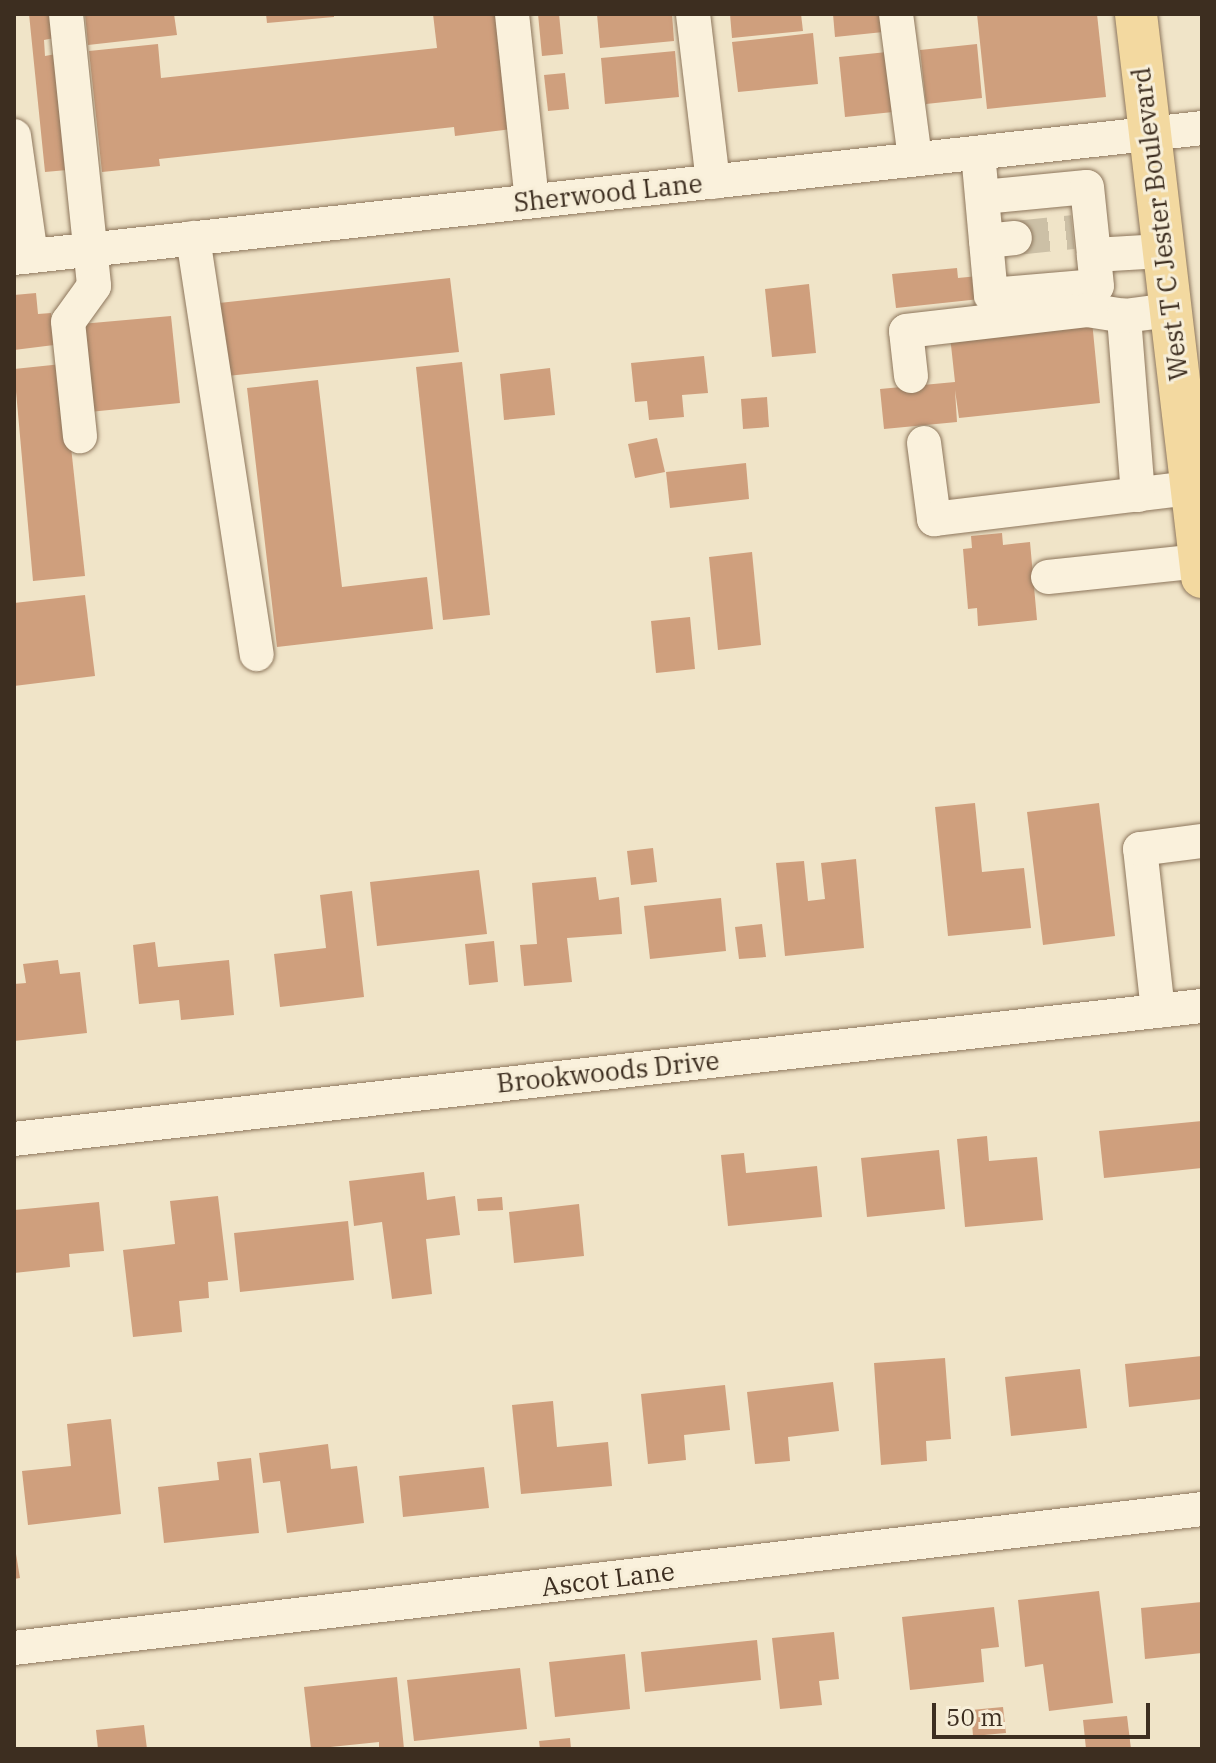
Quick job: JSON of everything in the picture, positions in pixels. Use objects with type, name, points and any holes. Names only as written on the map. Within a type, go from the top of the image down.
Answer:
[{"type":"main road","name":"West T C Jester Boulevard","points":[[1136,14],[1201,569]]},
{"type":"street","points":[[66,14],[94,286],[68,322],[67,336],[80,436]]},
{"type":"street","points":[[512,14],[532,201]]},
{"type":"street","points":[[693,14],[713,182]]},
{"type":"street","points":[[896,14],[915,159]]},
{"type":"street","name":"Sherwood Lane","points":[[22,257],[1202,128]]},
{"type":"street","points":[[14,136],[22,257]]},
{"type":"street","points":[[978,153],[983,197],[1000,240],[991,295],[1097,286],[1086,239],[1087,187],[983,197]]},
{"type":"street","points":[[193,238],[257,654]]},
{"type":"street","points":[[1086,239],[1162,251]]},
{"type":"street","points":[[911,376],[906,331],[1087,310],[1124,316],[1170,310]]},
{"type":"street","points":[[1124,316],[1136,436],[1138,495]]},
{"type":"street","points":[[1130,374],[1176,367]]},
{"type":"street","points":[[1136,436],[1184,429]]},
{"type":"street","points":[[924,443],[934,519],[1191,488]]},
{"type":"street","points":[[1048,577],[1201,569]]},
{"type":"street","points":[[1158,1011],[1140,849],[1202,841]]},
{"type":"street","name":"Brookwoods Drive","points":[[14,1139],[1202,1006]]},
{"type":"street","name":"Ascot Lane","points":[[14,1648],[1202,1509]]},
{"type":"building","points":[[29,14],[52,14],[54,38],[44,40],[45,56],[56,54],[67,170],[45,172]]},
{"type":"building","points":[[85,14],[174,14],[177,35],[88,45]]},
{"type":"building","points":[[266,14],[334,14],[334,17],[267,23]]},
{"type":"building","points":[[433,14],[500,14],[513,129],[455,136],[454,127],[159,159],[160,166],[102,172],[89,51],[158,44],[161,78],[437,48]]},
{"type":"building","points":[[538,14],[559,14],[563,54],[542,56]]},
{"type":"building","points":[[597,14],[672,14],[674,41],[600,48]]},
{"type":"building","points":[[730,14],[801,14],[803,31],[732,38]]},
{"type":"building","points":[[833,14],[891,14],[893,31],[835,37]]},
{"type":"building","points":[[977,14],[1097,14],[1106,97],[987,109]]},
{"type":"building","points":[[813,33],[818,84],[738,92],[732,42]]},
{"type":"building","points":[[977,44],[982,98],[926,104],[920,50]]},
{"type":"building","points":[[675,51],[679,97],[605,104],[601,58]]},
{"type":"building","points":[[887,52],[893,112],[845,117],[839,57]]},
{"type":"building","points":[[565,73],[569,109],[548,111],[544,75]]},
{"type":"building","points":[[957,268],[958,278],[978,276],[980,299],[896,308],[892,274]]},
{"type":"building","points":[[450,278],[459,352],[227,376],[219,303]]},
{"type":"building","points":[[809,284],[816,353],[772,357],[765,289]]},
{"type":"building","points":[[36,293],[38,314],[51,313],[54,345],[14,350],[14,295]]},
{"type":"building","points":[[171,316],[180,403],[89,412],[81,324]]},
{"type":"building","points":[[1092,321],[1100,403],[959,418],[955,390],[957,422],[884,429],[880,389],[955,382],[950,336]]},
{"type":"building","points":[[704,356],[708,393],[682,395],[684,417],[649,420],[647,401],[635,402],[631,363]]},
{"type":"building","points":[[462,362],[490,615],[443,620],[416,367]]},
{"type":"building","points":[[62,364],[85,576],[33,581],[14,369]]},
{"type":"building","points":[[550,368],[555,415],[504,420],[500,374]]},
{"type":"building","points":[[318,380],[342,587],[427,577],[433,629],[277,647],[247,388]]},
{"type":"building","points":[[767,397],[769,427],[743,429],[741,399]]},
{"type":"building","points":[[657,438],[665,472],[635,478],[628,444]]},
{"type":"building","points":[[746,463],[749,499],[670,508],[666,472]]},
{"type":"building","points":[[1002,533],[1003,545],[1030,542],[1037,620],[978,626],[977,608],[968,609],[963,549],[972,548],[971,536]]},
{"type":"building","points":[[752,552],[761,645],[718,650],[709,557]]},
{"type":"building","points":[[85,595],[95,676],[14,686],[14,603]]},
{"type":"building","points":[[690,617],[695,669],[656,673],[651,621]]},
{"type":"building","points":[[975,803],[982,872],[1024,868],[1031,928],[948,936],[935,807]]},
{"type":"building","points":[[1099,803],[1115,936],[1043,945],[1027,812]]},
{"type":"building","points":[[653,848],[657,882],[631,885],[627,851]]},
{"type":"building","points":[[856,859],[864,948],[785,956],[776,863],[804,861],[808,901],[825,899],[821,863]]},
{"type":"building","points":[[479,870],[487,934],[377,946],[370,882]]},
{"type":"building","points":[[596,877],[599,900],[619,897],[622,934],[567,938],[572,982],[524,986],[520,945],[537,944],[532,883]]},
{"type":"building","points":[[352,891],[364,997],[280,1007],[274,954],[326,948],[320,895]]},
{"type":"building","points":[[721,898],[726,951],[650,959],[644,906]]},
{"type":"building","points":[[762,924],[766,957],[739,959],[735,927]]},
{"type":"building","points":[[494,941],[498,982],[469,985],[465,944]]},
{"type":"building","points":[[155,942],[158,967],[229,960],[234,1015],[181,1020],[179,1000],[139,1004],[133,945]]},
{"type":"building","points":[[58,960],[60,974],[80,972],[87,1033],[14,1041],[14,984],[26,983],[23,964]]},
{"type":"building","points":[[1202,1121],[1202,1168],[1104,1178],[1099,1131]]},
{"type":"building","points":[[987,1136],[989,1161],[1037,1157],[1043,1220],[965,1227],[957,1139]]},
{"type":"building","points":[[939,1150],[945,1209],[867,1217],[861,1158]]},
{"type":"building","points":[[744,1153],[746,1173],[817,1166],[822,1217],[728,1226],[721,1155]]},
{"type":"building","points":[[424,1172],[427,1200],[455,1196],[460,1235],[426,1239],[432,1294],[392,1299],[382,1222],[354,1226],[349,1181]]},
{"type":"building","points":[[218,1196],[228,1280],[208,1282],[209,1298],[179,1301],[182,1332],[133,1337],[123,1250],[175,1244],[170,1201]]},
{"type":"building","points":[[502,1197],[503,1210],[478,1211],[477,1199]]},
{"type":"building","points":[[99,1202],[104,1251],[69,1254],[70,1267],[14,1273],[14,1210]]},
{"type":"building","points":[[579,1204],[584,1256],[514,1263],[509,1212]]},
{"type":"building","points":[[348,1221],[354,1280],[240,1292],[234,1233]]},
{"type":"building","points":[[1202,1356],[1202,1399],[1129,1407],[1125,1364]]},
{"type":"building","points":[[945,1358],[951,1439],[926,1441],[927,1461],[881,1465],[874,1363]]},
{"type":"building","points":[[1080,1369],[1087,1428],[1011,1436],[1005,1377]]},
{"type":"building","points":[[833,1382],[839,1431],[788,1437],[790,1461],[755,1464],[747,1392]]},
{"type":"building","points":[[725,1385],[730,1430],[684,1435],[686,1460],[648,1464],[641,1394]]},
{"type":"building","points":[[553,1401],[557,1447],[608,1442],[612,1486],[521,1494],[512,1405]]},
{"type":"building","points":[[111,1419],[121,1514],[28,1525],[22,1471],[71,1466],[67,1424]]},
{"type":"building","points":[[328,1444],[331,1469],[357,1466],[364,1523],[287,1533],[280,1481],[263,1483],[259,1453]]},
{"type":"building","points":[[251,1458],[259,1533],[164,1543],[158,1487],[219,1480],[217,1462]]},
{"type":"building","points":[[484,1467],[489,1508],[403,1517],[399,1476]]},
{"type":"building","points":[[14,1542],[20,1578],[14,1579]]},
{"type":"building","points":[[1099,1591],[1113,1703],[1049,1711],[1043,1664],[1025,1667],[1018,1600]]},
{"type":"building","points":[[1202,1602],[1202,1653],[1145,1659],[1141,1608]]},
{"type":"building","points":[[994,1607],[999,1647],[981,1649],[984,1682],[910,1690],[902,1617]]},
{"type":"building","points":[[834,1632],[839,1679],[819,1681],[822,1705],[780,1709],[772,1638]]},
{"type":"building","points":[[757,1640],[761,1680],[645,1692],[641,1652]]},
{"type":"building","points":[[625,1654],[630,1709],[555,1717],[549,1662]]},
{"type":"building","points":[[520,1668],[527,1729],[414,1741],[407,1680]]},
{"type":"building","points":[[397,1677],[404,1749],[379,1749],[379,1742],[311,1749],[304,1687]]},
{"type":"building","points":[[1003,1707],[1006,1733],[973,1736],[971,1710]]},
{"type":"building","points":[[1127,1716],[1131,1749],[1086,1749],[1083,1720]]},
{"type":"building","points":[[144,1725],[147,1749],[98,1749],[96,1730]]},
{"type":"building","points":[[570,1738],[571,1749],[540,1749],[539,1741]]},
{"type":"tunnel","points":[[1015,238],[1073,232]]}]
